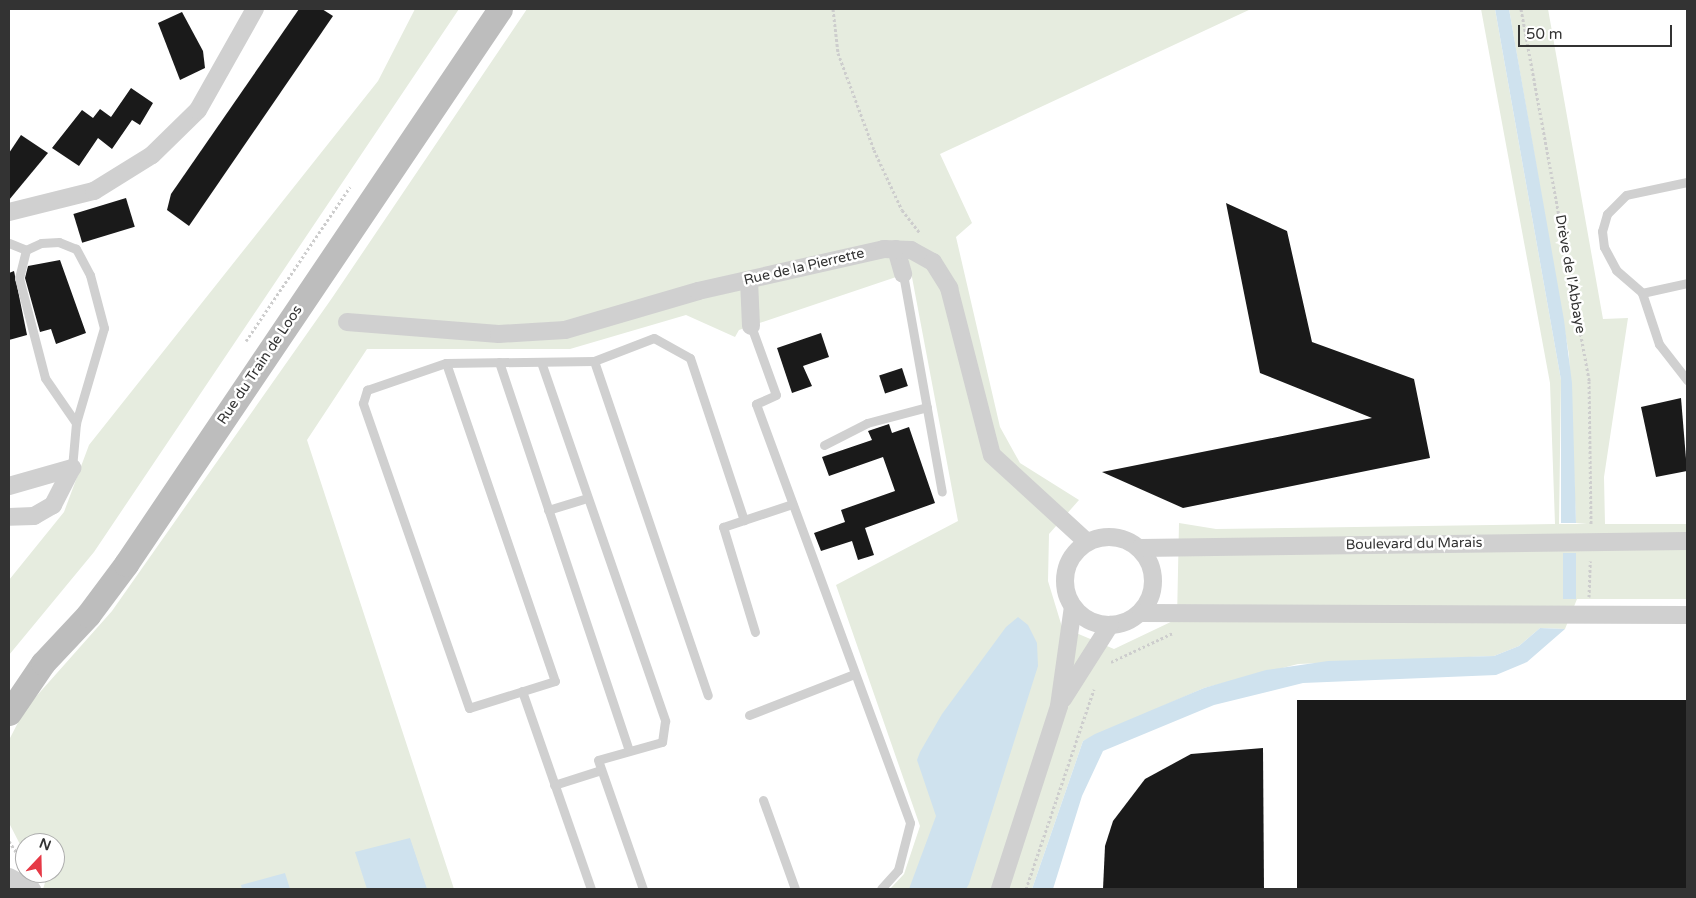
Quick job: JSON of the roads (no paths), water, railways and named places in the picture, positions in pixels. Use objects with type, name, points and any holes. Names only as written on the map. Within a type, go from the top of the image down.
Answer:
[{"type":"street","points":[[9,212],[94,191],[152,155],[198,110],[255,9]]},
{"type":"street","name":"Rue du Train de Loos","points":[[9,713],[43,662],[121,572],[500,9]]},
{"type":"street","points":[[896,249],[903,274]]},
{"type":"street","name":"Rue de la Pierrette","points":[[347,322],[499,334],[565,330],[749,280],[896,249],[924,255],[949,288],[992,455],[1087,542]]},
{"type":"street","points":[[749,280],[751,326]]},
{"type":"street","points":[[9,486],[72,468]]},
{"type":"street","points":[[9,517],[34,516],[53,505],[72,468]]},
{"type":"street","points":[[1110,625],[1083,617],[1073,607],[1067,594],[1068,564],[1087,542],[1114,536],[1140,548],[1154,573],[1149,601],[1140,613]]},
{"type":"street","name":"Boulevard du Marais","points":[[1140,548],[1687,541]]},
{"type":"street","points":[[1000,889],[1059,706],[1073,607]]},
{"type":"street","points":[[1059,706],[1110,625],[1140,613],[1687,614]]},
{"type":"street","points":[[9,877],[32,889]]},
{"type":"lane","points":[[1686,375],[1669,361],[1659,344],[1642,293],[1616,270],[1604,247],[1607,214],[1626,195],[1687,182]]},
{"type":"lane","points":[[9,244],[26,250],[41,243],[59,242],[76,249],[90,275],[104,328],[76,423],[72,468]]},
{"type":"lane","points":[[26,250],[19,278],[45,378],[76,423]]},
{"type":"lane","points":[[903,274],[942,492]]},
{"type":"lane","points":[[1642,293],[1687,283]]},
{"type":"lane","points":[[751,326],[776,396],[756,404],[910,824],[898,870],[881,889]]},
{"type":"lane","points":[[446,363],[555,681],[469,708],[363,404],[368,390],[446,363],[594,361],[654,338],[690,358],[744,520]]},
{"type":"lane","points":[[594,361],[708,695]]},
{"type":"lane","points":[[499,362],[629,751]]},
{"type":"lane","points":[[541,362],[665,722],[662,742],[598,760],[643,889]]},
{"type":"lane","points":[[824,445],[866,423],[927,407]]},
{"type":"lane","points":[[548,510],[587,498]]},
{"type":"lane","points":[[755,632],[723,527],[792,504]]},
{"type":"lane","points":[[749,714],[854,674]]},
{"type":"lane","points":[[522,691],[591,889]]},
{"type":"lane","points":[[554,785],[601,770]]},
{"type":"lane","points":[[763,800],[795,889]]},
{"type":"water","points":[[1495,9],[1509,9],[1564,320],[1572,383],[1576,523],[1561,523],[1561,380]]},
{"type":"water","points":[[1563,553],[1576,553],[1576,599],[1563,599]]},
{"type":"water","points":[[1018,617],[1028,625],[1037,643],[1038,666],[969,884],[966,889],[909,889],[936,816],[917,760],[920,752],[942,714],[1006,627]]},
{"type":"water","points":[[1540,628],[1565,629],[1527,662],[1496,675],[1303,683],[1214,705],[1103,751],[1082,796],[1053,889],[1032,889],[1083,741],[1095,734],[1204,688],[1266,670],[1328,661],[1494,656],[1519,646]]},
{"type":"water","points":[[410,838],[427,889],[367,889],[355,852]]},
{"type":"water","points":[[285,873],[290,889],[242,889],[241,885]]}]
